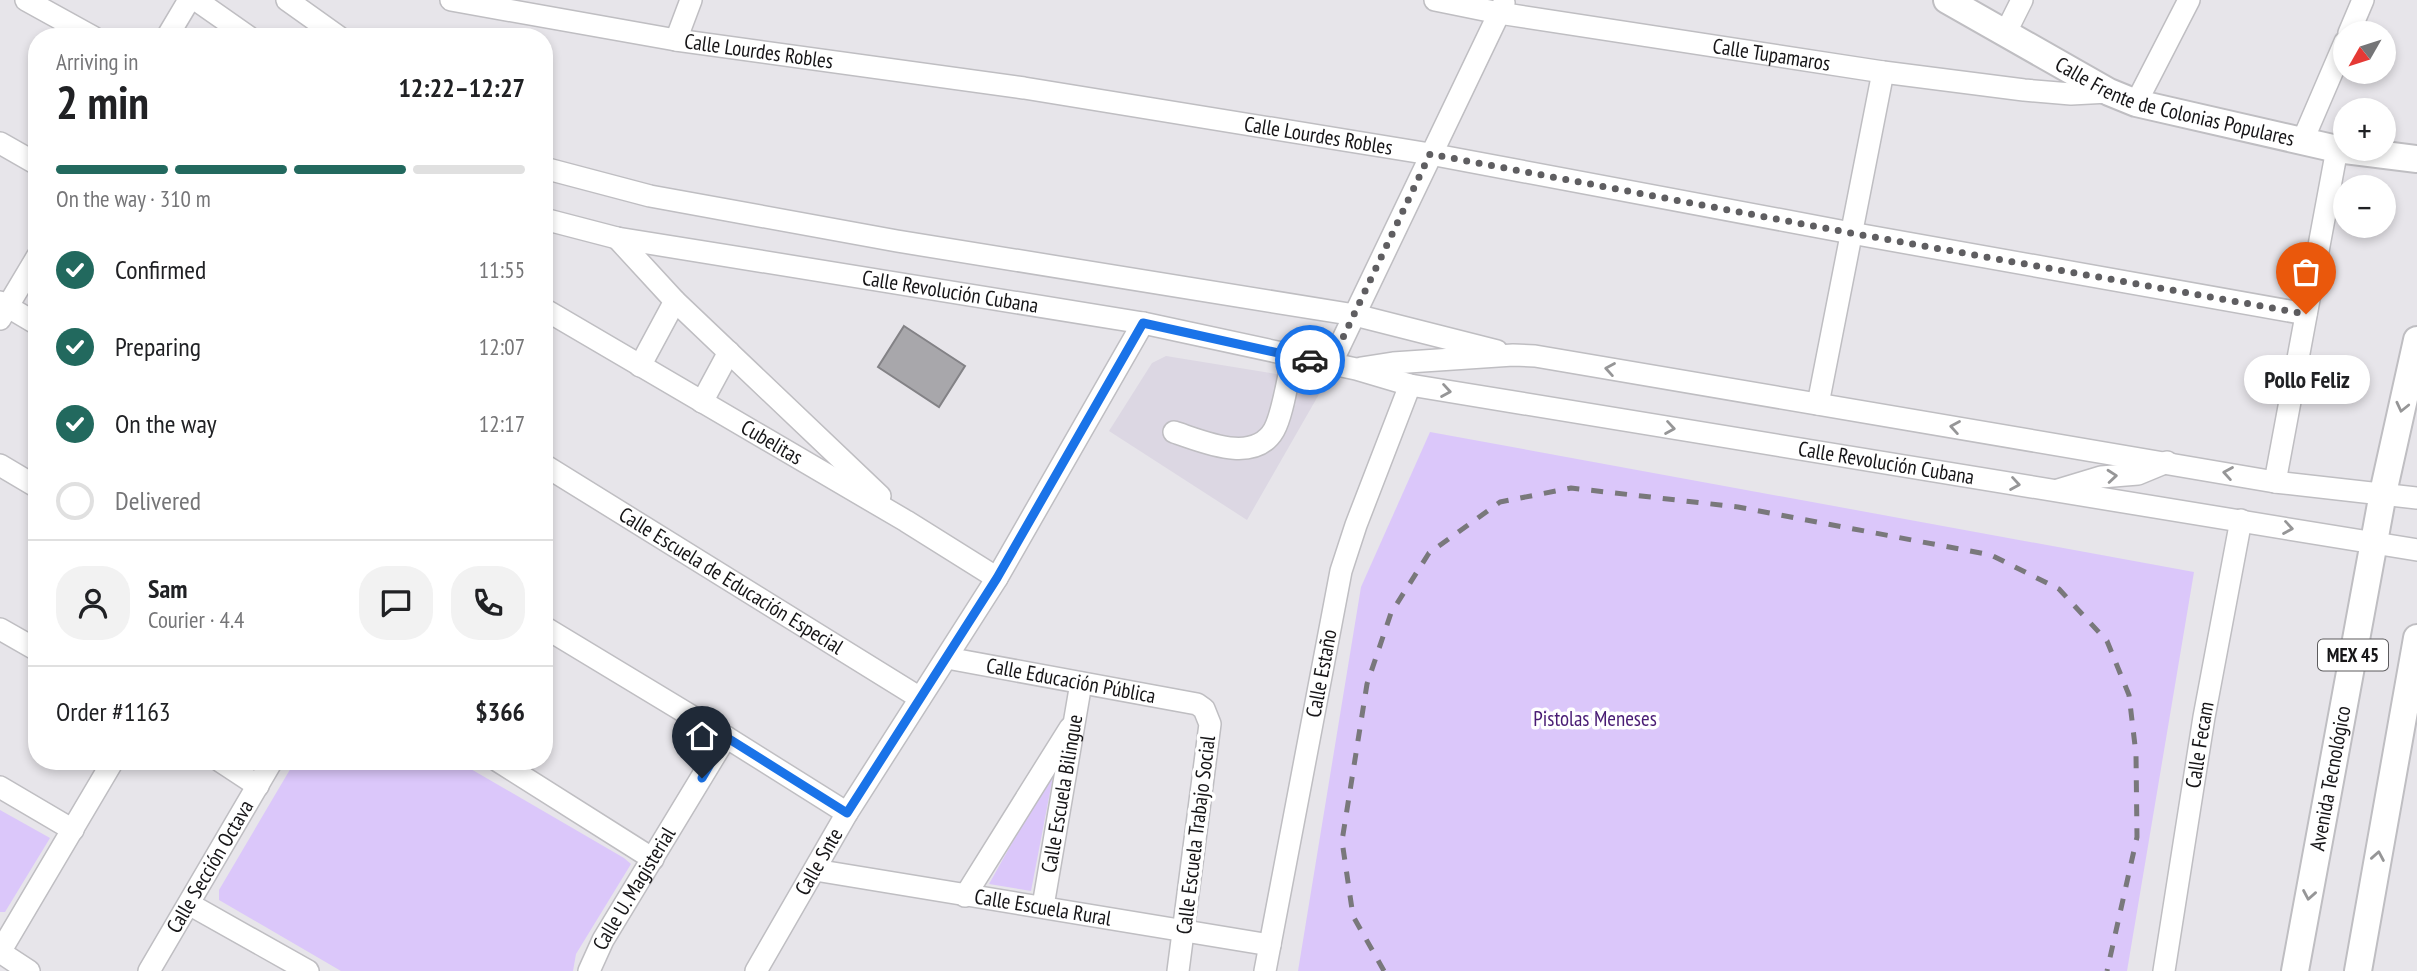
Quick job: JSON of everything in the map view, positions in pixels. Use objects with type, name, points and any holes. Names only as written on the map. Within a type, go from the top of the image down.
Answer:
[{"type":"main road","name":"Calle Frente de Colonias Populares","points":[[1947,0],[2109,92],[2136,103],[2333,148]]},
{"type":"main road","name":"Calle Frente de Colonias Populares","points":[[2396,156],[2417,159]]},
{"type":"main road","name":"Avenida Tecnológico","points":[[2295,971],[2383,493],[2417,340]]},
{"type":"main road","name":"MEX 45","points":[[2358,971],[2417,638]]},
{"type":"street","points":[[26,0],[77,28]]},
{"type":"street","points":[[172,28],[189,0]]},
{"type":"street","points":[[195,0],[237,28]]},
{"type":"street","points":[[287,0],[326,28]]},
{"type":"street","name":"Calle Lourdes Robles","points":[[451,0],[676,40],[1024,88],[1430,154],[2306,314]]},
{"type":"street","points":[[676,40],[691,0]]},
{"type":"street","name":"Calle Tupamaros","points":[[1435,0],[1502,7],[1882,72],[2024,90],[2071,94],[2109,92]]},
{"type":"street","points":[[2006,32],[2022,0]]},
{"type":"street","points":[[2136,103],[2189,0]]},
{"type":"street","points":[[2354,21],[2363,0]]},
{"type":"street","points":[[1331,363],[1502,7]]},
{"type":"street","points":[[2302,142],[2333,70]]},
{"type":"street","points":[[1818,404],[1882,72]]},
{"type":"street","points":[[0,143],[28,159]]},
{"type":"street","points":[[2275,482],[2335,161]]},
{"type":"street","points":[[553,170],[650,196],[883,239],[1355,315],[1513,355]]},
{"type":"street","name":"Calle Revolución Cubana","points":[[553,221],[617,238],[1143,323],[1331,363],[1410,385],[2417,550]]},
{"type":"street","points":[[617,238],[676,301],[906,521]]},
{"type":"street","points":[[28,271],[3,309],[28,320]]},
{"type":"street","points":[[640,366],[676,301]]},
{"type":"street","name":"Cubelitas","points":[[553,314],[906,521],[997,578]]},
{"type":"street","name":"Calle Snte","points":[[756,971],[847,813],[997,578],[1143,323]]},
{"type":"street","points":[[702,402],[729,352]]},
{"type":"street","name":"Calle Revolución Cubana","points":[[1356,369],[1393,363],[1535,356],[2275,482],[2417,498]]},
{"type":"street","points":[[1174,432],[1237,449],[1257,446],[1267,440],[1275,429],[1293,357]]},
{"type":"street","name":"Calle Estaño","points":[[1265,971],[1341,571],[1410,385]]},
{"type":"street","points":[[2056,491],[2101,477],[2138,474],[2167,463]]},
{"type":"street","points":[[0,465],[28,482]]},
{"type":"street","name":"Calle Escuela de Educación Especial","points":[[553,471],[920,698]]},
{"type":"street","name":"Calle Fecam","points":[[2164,971],[2204,717],[2241,520]]},
{"type":"street","points":[[0,629],[28,645]]},
{"type":"street","points":[[553,632],[847,813]]},
{"type":"street","name":"Calle Educación Pública","points":[[947,658],[1197,704]]},
{"type":"street","name":"Calle Escuela Bilingue","points":[[1043,906],[1081,683]]},
{"type":"street","name":"Calle Escuela Trabajo Social","points":[[1178,971],[1210,724],[1204,709],[1197,704]]},
{"type":"street","points":[[965,896],[1075,721]]},
{"type":"street","name":"Calle U. Magisterial","points":[[589,971],[603,940],[726,737]]},
{"type":"street","points":[[29,971],[0,952],[108,770]]},
{"type":"street","points":[[233,770],[258,786]]},
{"type":"street","name":"Calle Sección Octava","points":[[149,971],[267,770]]},
{"type":"street","points":[[512,770],[653,859]]},
{"type":"street","points":[[0,787],[73,830]]},
{"type":"street","name":"Calle Escuela Rural","points":[[815,870],[1270,945]]},
{"type":"street","points":[[190,905],[308,971]]},
{"type":"shaded area","points":[[1166,356],[1326,382],[1247,520],[1109,431],[1152,363]]},
{"type":"green space","name":"Pistolas Meneses","points":[[1430,432],[2194,572],[2127,971],[1298,971],[1361,587]]},
{"type":"green space","points":[[1055,766],[1031,891],[989,884]]},
{"type":"green space","points":[[290,770],[472,770],[631,864],[576,954],[573,971],[341,971],[219,900],[219,890]]},
{"type":"green space","points":[[0,810],[50,838],[5,912],[0,912]]},
{"type":"building","points":[[904,326],[965,366],[939,407],[878,367]]},
{"type":"railway","points":[[1384,971],[1353,916],[1342,841],[1367,684],[1391,613],[1429,553],[1500,502],[1571,488],[1738,507],[1991,555],[2059,589],[2107,641],[2129,695],[2136,754],[2137,837],[2107,971]]},
{"type":"way so far","points":[[1310,360],[1331,363],[1430,154],[2306,314]]},
{"type":"place","name":"Pollo Feliz","points":[[2306,314]]},
{"type":"route","points":[[702,778],[726,737],[847,813],[997,578],[1143,323],[1310,360]]}]
